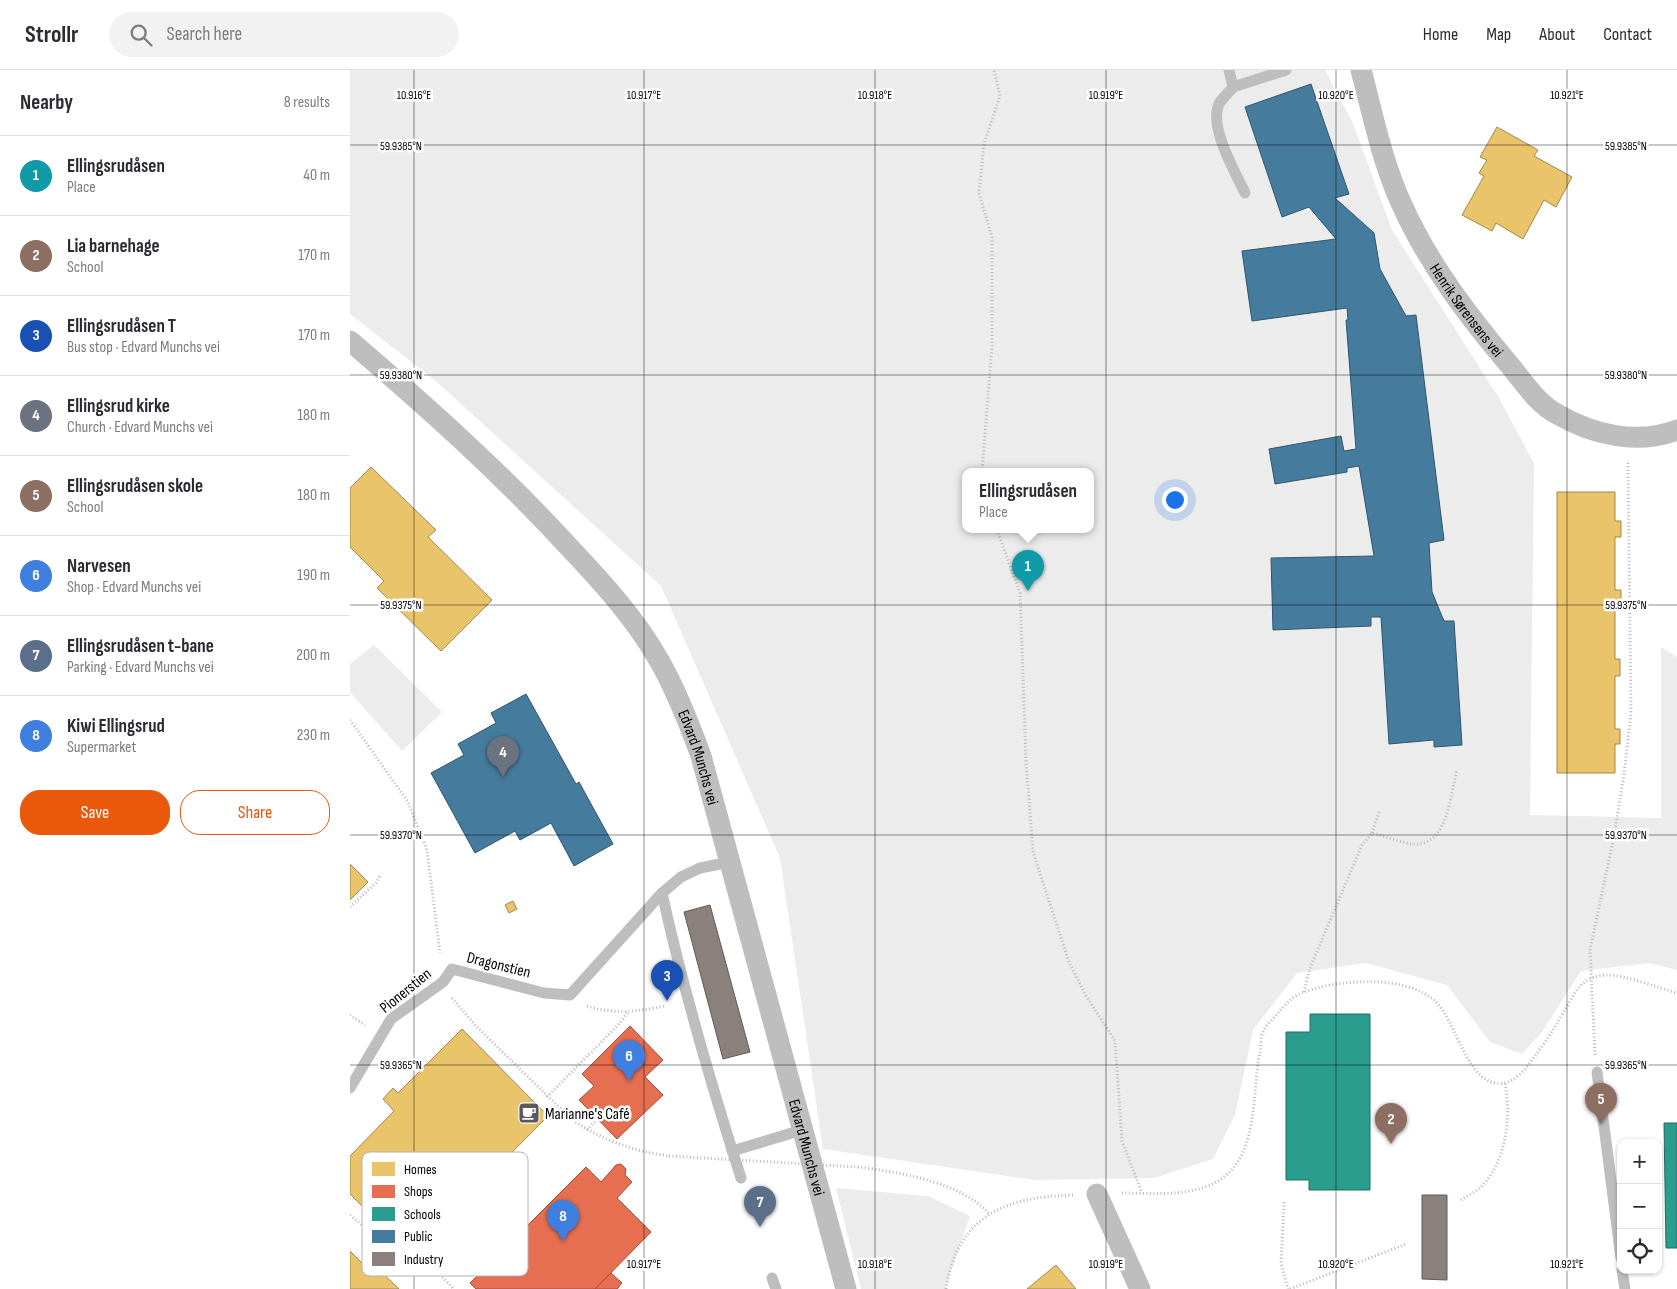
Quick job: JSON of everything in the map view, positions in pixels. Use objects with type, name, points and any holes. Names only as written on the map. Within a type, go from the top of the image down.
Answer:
[{"type":"street","name":"Henrik Sørensens vei","points":[[1362,70],[1384,156],[1401,204],[1422,246],[1449,289],[1480,330],[1536,396],[1555,414],[1611,435],[1627,437],[1658,435],[1677,430]]},
{"type":"street","name":"Edvard Munchs vei","points":[[350,341],[434,413],[532,507],[616,598],[659,660],[681,703],[700,756],[846,1289]]},
{"type":"street","points":[[1097,1194],[1140,1289]]},
{"type":"lane","points":[[1229,70],[1233,87]]},
{"type":"lane","points":[[1245,193],[1218,133],[1216,117],[1220,102],[1233,87],[1286,70]]},
{"type":"lane","points":[[570,995],[662,893],[681,876],[700,868],[730,862]]},
{"type":"lane","points":[[662,893],[673,946],[701,1050],[741,1178]]},
{"type":"lane","name":"Pionerstien","points":[[350,1088],[391,1019],[443,982],[452,969]]},
{"type":"lane","name":"Dragonstien","points":[[452,969],[544,993],[570,995]]},
{"type":"lane","points":[[1597,1072],[1617,1229]]},
{"type":"lane","points":[[732,1151],[802,1130]]},
{"type":"lane","points":[[1622,1274],[1624,1289]]},
{"type":"path","points":[[982,468],[992,346],[992,237],[979,193],[984,144],[1000,96],[994,70]]},
{"type":"path","points":[[1597,1072],[1592,1026],[1590,950],[1614,836],[1624,775],[1631,713],[1627,437]]},
{"type":"path","points":[[998,533],[1020,593],[1026,761],[1033,852],[1069,962],[1085,994],[1115,1041],[1122,1141],[1142,1193]]},
{"type":"path","name":"Dragonstien","points":[[350,720],[408,802],[428,850],[437,946],[440,956],[452,969]]},
{"type":"path","points":[[1372,833],[1412,844],[1428,842],[1439,834],[1457,770]]},
{"type":"path","points":[[1304,992],[1310,968],[1336,903],[1362,845],[1372,833],[1379,812]]},
{"type":"path","points":[[350,906],[376,882],[381,874]]},
{"type":"path","points":[[946,1289],[956,1250],[975,1225],[989,1214],[1022,1200],[1050,1196],[1189,1191],[1202,1188],[1224,1177],[1234,1169],[1247,1144],[1255,1101],[1256,1065],[1263,1032],[1286,1004],[1304,992],[1347,981],[1387,983],[1417,990],[1436,1002],[1454,1027],[1464,1054],[1477,1074],[1493,1083],[1504,1083],[1515,1078],[1527,1067],[1544,1045],[1577,989],[1591,978],[1608,975],[1677,993]]},
{"type":"path","points":[[443,982],[456,1005],[571,1119],[587,1130],[628,1148],[669,1156],[858,1168],[899,1173],[934,1183],[966,1196],[984,1208],[989,1214]]},
{"type":"path","points":[[570,995],[589,1007],[628,1012],[666,1006]]},
{"type":"path","points":[[547,1097],[619,1024],[628,1012]]},
{"type":"path","points":[[1461,1200],[1482,1187],[1498,1164],[1503,1145],[1508,1101],[1504,1083]]},
{"type":"path","points":[[587,1130],[596,1119]]},
{"type":"path","points":[[1284,1202],[1281,1264],[1289,1289],[1406,1244]]},
{"type":"path","points":[[350,1215],[362,1225]]},
{"type":"path","points":[[441,1276],[454,1289]]},
{"type":"shaded area","points":[[350,70],[1325,70],[1352,121],[1392,230],[1499,398],[1534,463],[1530,815],[1661,818],[1661,647],[1677,657],[1677,970],[1649,963],[1581,971],[1542,1032],[1522,1054],[1490,1042],[1447,985],[1366,963],[1297,973],[1253,1030],[1235,1115],[1213,1159],[1154,1178],[1035,1180],[823,1149],[780,858],[661,586],[437,382],[350,314]]},
{"type":"shaded area","points":[[374,645],[442,712],[402,751],[350,692],[350,664]]},
{"type":"shaded area","points":[[836,1188],[928,1196],[970,1216],[945,1289],[861,1289]]},
{"type":"building: Homes","points":[[1497,127],[1538,150],[1534,156],[1572,177],[1556,207],[1544,200],[1523,239],[1496,223],[1492,231],[1462,215],[1484,176],[1479,173],[1487,160],[1480,157]]},
{"type":"building: Homes","points":[[371,467],[436,530],[428,537],[492,600],[441,651],[377,588],[384,581],[350,547],[350,488]]},
{"type":"building: Homes","points":[[1557,492],[1615,492],[1615,521],[1621,521],[1621,537],[1615,537],[1615,590],[1621,590],[1621,605],[1615,605],[1615,659],[1620,659],[1620,676],[1615,676],[1615,729],[1620,729],[1620,744],[1615,744],[1615,773],[1557,773]]},
{"type":"building: Homes","points":[[350,864],[368,882],[350,900]]},
{"type":"building: Homes","points":[[513,901],[517,909],[509,913],[505,905]]},
{"type":"building: Homes","points":[[462,1029],[548,1116],[512,1152],[362,1152],[362,1206],[350,1194],[350,1156],[394,1111],[383,1099],[393,1088],[398,1093]]},
{"type":"building: Homes","points":[[350,1251],[362,1263],[362,1276],[385,1276],[399,1289],[350,1289]]},
{"type":"building: Homes","points":[[1056,1265],[1076,1289],[1027,1289]]},
{"type":"building: Shops","points":[[630,1026],[663,1060],[645,1077],[663,1095],[617,1139],[579,1100],[594,1086],[582,1074]]},
{"type":"building: Shops","points":[[621,1164],[626,1169],[625,1175],[632,1182],[617,1198],[651,1232],[595,1289],[476,1289],[470,1283],[477,1276],[528,1276],[528,1225],[586,1167],[601,1182],[616,1165]]},
{"type":"building: Shops","points":[[611,1273],[622,1283],[617,1289],[595,1289]]},
{"type":"building: Schools","points":[[1310,1014],[1370,1014],[1370,1190],[1309,1190],[1309,1180],[1286,1180],[1286,1032],[1310,1032]]},
{"type":"building: Schools","points":[[1664,1123],[1677,1123],[1677,1248],[1666,1248]]},
{"type":"building: Public","points":[[1311,84],[1349,194],[1335,198],[1374,233],[1380,269],[1406,316],[1416,315],[1444,540],[1429,543],[1432,592],[1444,621],[1454,621],[1462,745],[1434,747],[1434,740],[1389,744],[1381,617],[1371,617],[1371,626],[1273,630],[1271,558],[1374,556],[1359,466],[1347,468],[1347,472],[1275,484],[1269,449],[1341,436],[1344,451],[1356,449],[1346,320],[1348,320],[1347,308],[1252,321],[1242,251],[1336,239],[1309,207],[1282,217],[1245,107]]},
{"type":"building: Public","points":[[526,694],[576,784],[579,782],[613,844],[574,866],[551,823],[520,840],[515,831],[475,853],[431,773],[464,755],[458,744],[496,723],[491,713]]},
{"type":"building: Industry","points":[[710,905],[750,1052],[723,1059],[684,912]]},
{"type":"building: Industry","points":[[1422,1195],[1447,1195],[1447,1280],[1422,1279]]},
{"type":"place","name":"Ellingsrudåsen","points":[[1028,591]]},
{"type":"place","name":"Ellingsrud kirke","points":[[503,777]]},
{"type":"place","name":"Ellingsrudåsen T","points":[[667,1001]]},
{"type":"place","name":"Narvesen","points":[[629,1081]]},
{"type":"place","name":"Marianne's Café","points":[[529,1113]]},
{"type":"place","name":"Ellingsrudåsen skole","points":[[1601,1124]]},
{"type":"place","name":"Lia barnehage","points":[[1391,1144]]},
{"type":"place","name":"Ellingsrudåsen t-bane","points":[[760,1227]]},
{"type":"place","name":"Kiwi Ellingsrud","points":[[563,1241]]}]
